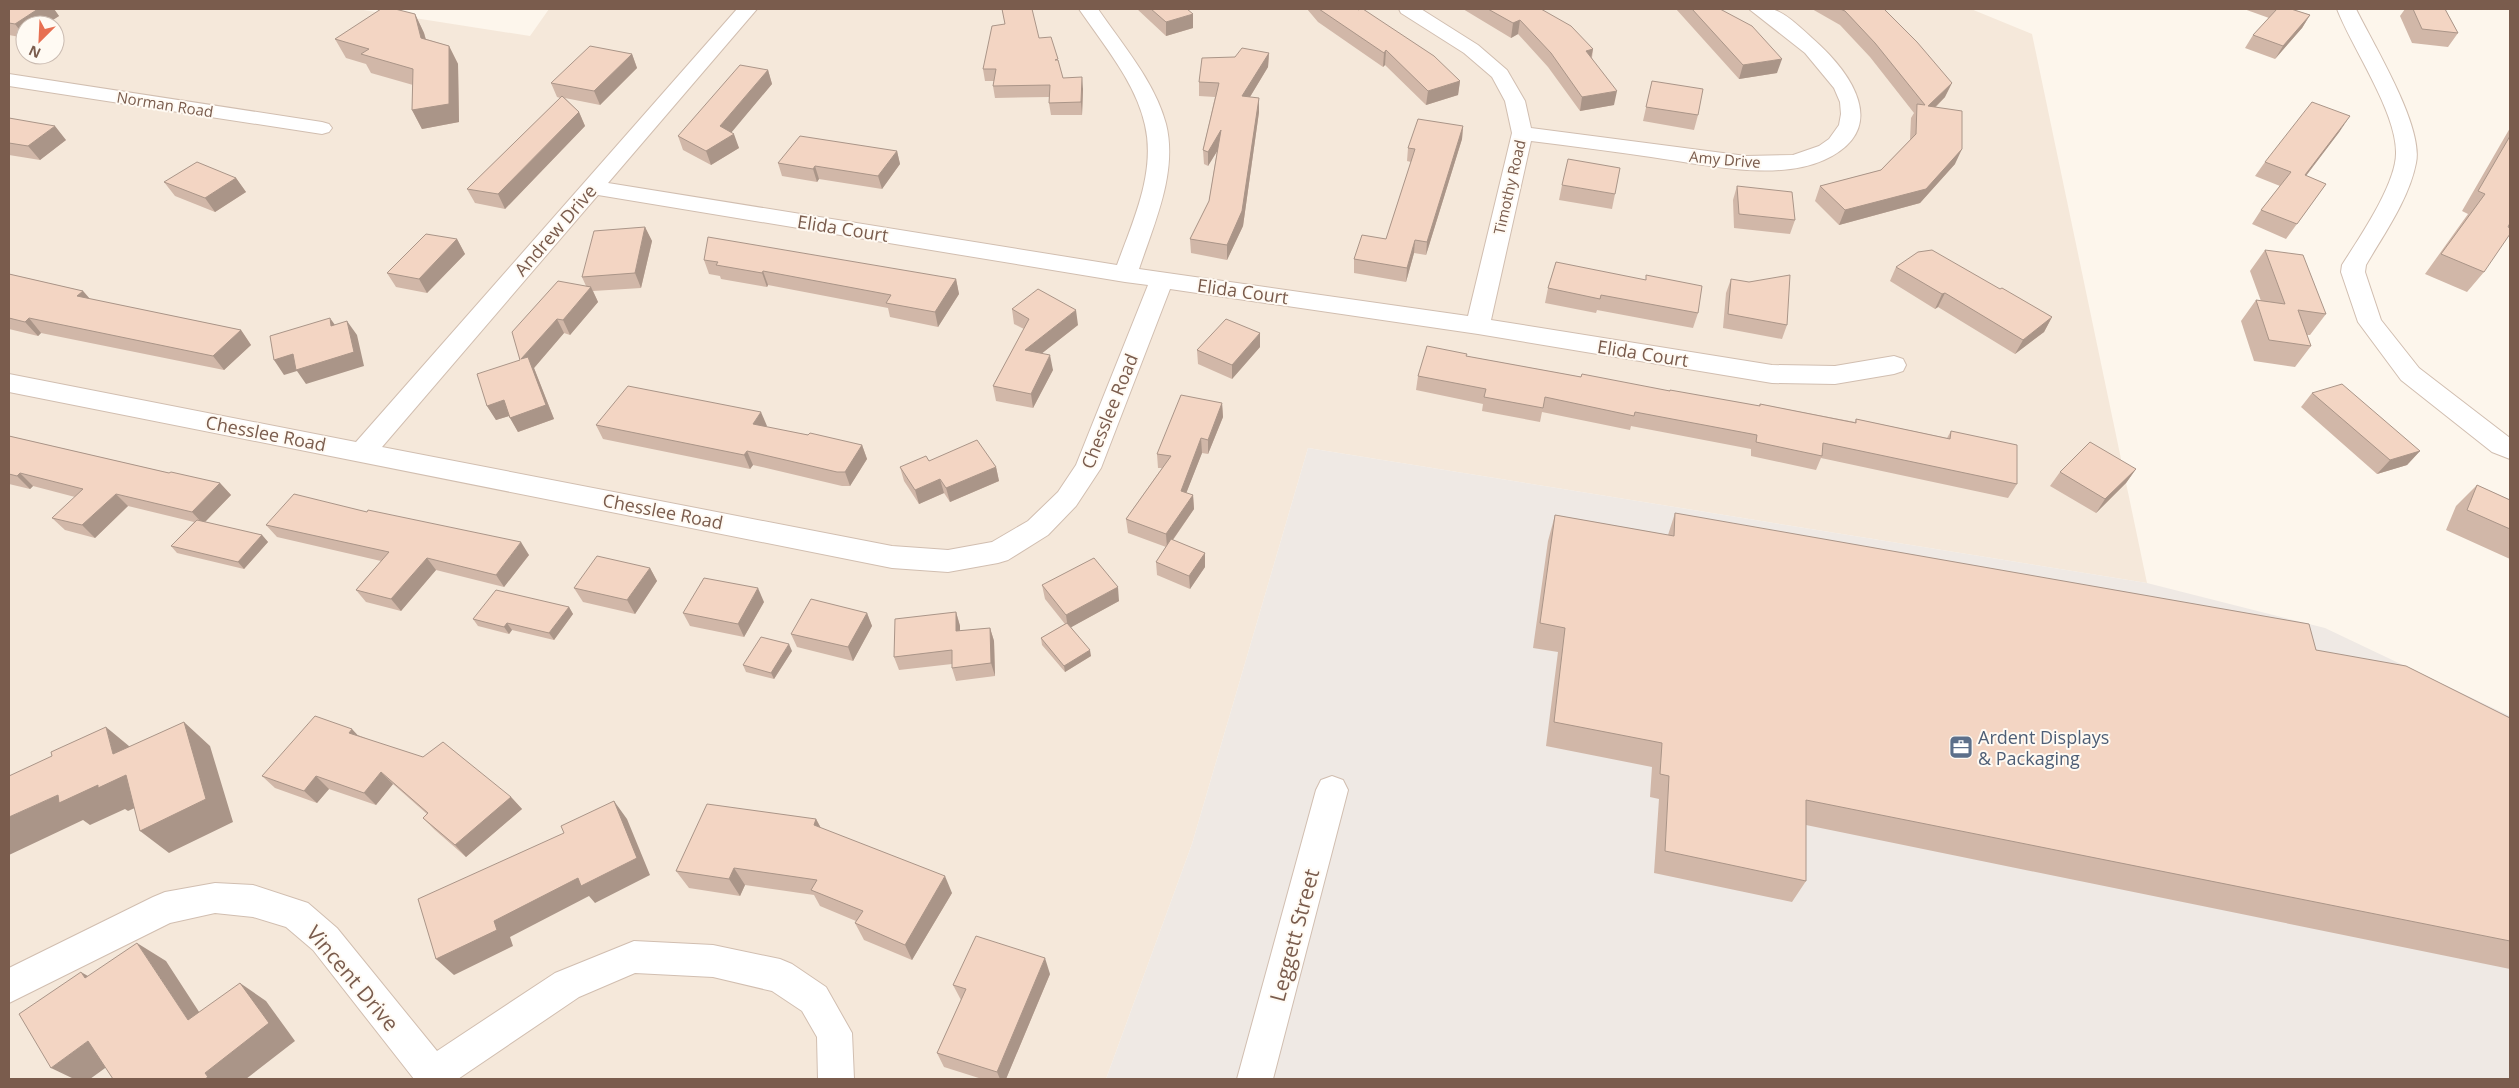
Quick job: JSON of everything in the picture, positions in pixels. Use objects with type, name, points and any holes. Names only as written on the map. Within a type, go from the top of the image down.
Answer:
[{"type":"street","name":"Andrew Drive","points":[[362,452],[747,9]]},
{"type":"street","points":[[1089,9],[1139,87],[1156,125],[1157,164],[1150,203],[1125,274]]},
{"type":"street","name":"Timothy Road","points":[[1408,9],[1471,49],[1500,74],[1515,101],[1522,133],[1478,326]]},
{"type":"street","name":"Amy Drive","points":[[1522,133],[1747,164],[1795,162],[1828,150],[1848,132],[1852,112],[1846,90],[1811,46],[1779,20],[1759,9]]},
{"type":"street","points":[[2346,9],[2397,114],[2407,153],[2398,187],[2352,272],[2370,322],[2410,374],[2510,450]]},
{"type":"street","name":"Norman Road","points":[[9,80],[322,128]]},
{"type":"street","name":"Elida Court","points":[[593,187],[1162,280],[1478,326],[1772,374],[1836,375],[1894,366]]},
{"type":"street","name":"Chesslee Road","points":[[9,383],[892,556],[948,561],[998,552],[1038,528],[1067,498],[1088,468],[1162,280]]},
{"type":"street","name":"Leggett Street","points":[[1255,1079],[1332,790]]},
{"type":"street","name":"Vincent Drive","points":[[9,986],[165,908],[215,898],[253,901],[296,914],[325,938],[435,1077],[567,985],[634,957],[712,961],[780,976],[814,999],[834,1033],[836,1079]]},
{"type":"shaded area","points":[[9,9],[357,9],[530,36],[549,9],[1971,9],[2032,34],[2147,583],[1308,448],[1192,844],[1106,1079],[9,1079]]},
{"type":"shaded area","points":[[1308,448],[2147,583],[2325,628],[2510,716],[2510,1079],[1106,1079],[1192,844]]},
{"type":"building","points":[[9,9],[38,9],[29,15],[15,15],[15,24],[9,23]]},
{"type":"building","points":[[381,9],[395,9],[415,14],[421,38],[449,46],[449,104],[412,110],[413,69],[361,54],[369,49],[335,39]]},
{"type":"building","points":[[1002,9],[1032,9],[1039,38],[1051,37],[1058,59],[1055,60],[1058,60],[1063,78],[1082,77],[1081,102],[1049,103],[1050,85],[993,86],[996,69],[983,69],[992,26],[1005,24]]},
{"type":"building","points":[[1151,9],[1187,9],[1193,14],[1166,22]]},
{"type":"building","points":[[1319,9],[1363,9],[1434,56],[1460,81],[1428,91],[1386,50],[1384,53]]},
{"type":"building","points":[[1488,9],[1541,9],[1571,26],[1593,49],[1586,51],[1617,91],[1582,97],[1551,53],[1520,20],[1513,23]]},
{"type":"building","points":[[1692,9],[1720,9],[1752,26],[1782,59],[1743,65]]},
{"type":"building","points":[[1840,9],[1884,9],[1917,42],[1952,83],[1928,106],[1962,111],[1962,149],[1926,189],[1845,210],[1820,186],[1881,170],[1916,134],[1917,104],[1925,105],[1875,43],[1845,11]]},
{"type":"building","points":[[2277,9],[2291,9],[2310,15],[2283,46],[2253,35]]},
{"type":"building","points":[[2413,9],[2445,9],[2458,33],[2422,29]]},
{"type":"building","points":[[590,46],[632,54],[594,91],[551,83]]},
{"type":"building","points":[[1242,48],[1269,53],[1242,96],[1259,98],[1242,211],[1227,245],[1190,239],[1209,201],[1221,130],[1208,152],[1203,150],[1219,83],[1199,82],[1202,58],[1235,57]]},
{"type":"building","points":[[740,65],[768,70],[720,126],[734,134],[706,151],[678,136]]},
{"type":"building","points":[[1652,81],[1703,89],[1698,115],[1646,107]]},
{"type":"building","points":[[562,96],[579,112],[498,194],[467,189]]},
{"type":"building","points":[[2312,102],[2350,116],[2305,175],[2326,184],[2297,224],[2261,210],[2291,172],[2265,162]]},
{"type":"building","points":[[9,118],[55,126],[28,146],[9,143]]},
{"type":"building","points":[[1418,119],[1463,126],[1427,242],[1415,240],[1407,268],[1354,259],[1362,235],[1386,239],[1415,149],[1408,148]]},
{"type":"building","points":[[800,136],[897,151],[878,176],[815,166],[813,169],[778,163]]},
{"type":"building","points":[[2510,136],[2510,223],[2508,227],[2510,228],[2510,234],[2484,272],[2441,254],[2485,194],[2478,191]]},
{"type":"building","points":[[1568,159],[1620,168],[1615,194],[1562,185]]},
{"type":"building","points":[[197,162],[236,178],[205,198],[164,182]]},
{"type":"building","points":[[1737,186],[1792,192],[1795,220],[1739,214]]},
{"type":"building","points":[[645,227],[635,273],[582,277],[594,231]]},
{"type":"building","points":[[426,234],[457,239],[419,279],[387,273]]},
{"type":"building","points":[[708,237],[956,279],[935,312],[886,303],[891,295],[763,271],[762,273],[716,265],[718,262],[704,260]]},
{"type":"building","points":[[1932,250],[2052,317],[2023,340],[1945,293],[1942,294],[1896,267],[1918,252]]},
{"type":"building","points":[[2265,250],[2303,255],[2326,314],[2298,310],[2311,346],[2269,340],[2256,300],[2285,304]]},
{"type":"building","points":[[1556,262],[1646,280],[1646,275],[1702,286],[1698,313],[1601,295],[1600,299],[1548,288]]},
{"type":"building","points":[[9,274],[83,291],[77,296],[241,330],[213,356],[29,318],[25,322],[9,318]]},
{"type":"building","points":[[1790,275],[1787,325],[1728,314],[1731,279],[1749,282]]},
{"type":"building","points":[[558,281],[591,287],[563,320],[557,319],[521,359],[528,357],[546,405],[510,418],[504,400],[487,406],[477,374],[520,360],[512,332]]},
{"type":"building","points":[[1038,289],[1076,310],[1025,350],[1050,355],[1031,394],[993,386],[1029,319],[1012,309]]},
{"type":"building","points":[[330,318],[331,326],[347,321],[354,352],[296,370],[293,354],[274,360],[270,336]]},
{"type":"building","points":[[1226,319],[1260,333],[1232,365],[1197,350]]},
{"type":"building","points":[[1427,346],[1467,354],[1466,356],[1581,377],[1582,374],[1670,391],[1760,406],[1760,404],[1856,423],[1856,419],[1950,439],[1951,431],[2017,445],[2017,484],[1823,443],[1822,456],[1756,442],[1757,435],[1635,412],[1634,416],[1545,397],[1543,408],[1484,397],[1486,389],[1418,376]]},
{"type":"building","points":[[2342,384],[2420,451],[2390,460],[2312,393]]},
{"type":"building","points":[[628,386],[761,412],[753,424],[808,435],[810,433],[862,445],[845,472],[837,472],[747,451],[744,455],[596,425]]},
{"type":"building","points":[[1181,395],[1222,403],[1208,440],[1201,438],[1181,491],[1193,495],[1166,534],[1126,519],[1171,456],[1157,454]]},
{"type":"building","points":[[9,436],[220,483],[192,512],[116,494],[82,525],[52,518],[83,489],[20,473],[17,476],[9,474]]},
{"type":"building","points":[[977,440],[996,467],[946,488],[940,479],[915,490],[900,467],[926,456],[929,461]]},
{"type":"building","points":[[2090,442],[2136,469],[2105,499],[2060,472]]},
{"type":"building","points":[[2477,485],[2510,500],[2510,529],[2467,510]]},
{"type":"building","points":[[294,494],[367,512],[368,510],[521,542],[496,575],[427,558],[391,599],[356,590],[389,552],[266,525]]},
{"type":"building","points":[[1675,513],[2309,624],[2316,650],[2406,666],[2510,718],[2510,941],[1806,800],[1806,881],[1665,851],[1669,776],[1660,774],[1662,743],[1554,722],[1565,628],[1540,623],[1555,515],[1674,536]]},
{"type":"building","points":[[197,520],[262,535],[238,562],[171,546]]},
{"type":"building","points":[[1171,539],[1205,553],[1189,576],[1156,562]]},
{"type":"building","points":[[597,556],[650,568],[627,600],[574,588]]},
{"type":"building","points":[[1094,558],[1118,587],[1066,615],[1042,585]]},
{"type":"building","points":[[704,578],[758,588],[738,624],[683,613]]},
{"type":"building","points":[[496,590],[569,607],[549,633],[507,623],[504,627],[473,619]]},
{"type":"building","points":[[811,599],[867,613],[848,647],[791,634]]},
{"type":"building","points":[[956,612],[956,631],[990,628],[991,663],[952,668],[952,650],[894,657],[895,619]]},
{"type":"building","points":[[1067,623],[1090,650],[1064,666],[1041,638]]},
{"type":"building","points":[[761,637],[789,644],[771,673],[743,665]]},
{"type":"building","points":[[315,716],[352,729],[349,733],[423,757],[443,742],[511,797],[455,845],[423,818],[428,813],[381,772],[364,793],[316,776],[304,791],[262,776]]},
{"type":"building","points":[[184,722],[206,799],[140,831],[126,775],[98,788],[98,785],[59,803],[58,795],[9,817],[9,776],[52,756],[51,752],[106,727],[113,754]]},
{"type":"building","points":[[614,801],[637,858],[581,886],[578,878],[494,921],[497,930],[436,959],[418,899],[564,833],[561,826]]},
{"type":"building","points":[[707,804],[816,819],[814,825],[945,876],[905,945],[855,923],[863,911],[811,890],[817,880],[734,868],[729,879],[676,871]]},
{"type":"building","points":[[976,936],[1045,958],[997,1072],[937,1053],[966,989],[953,985]]},
{"type":"building","points":[[137,943],[188,1020],[240,983],[269,1023],[205,1073],[208,1077],[205,1079],[113,1079],[88,1041],[51,1068],[19,1014],[81,972],[85,978]]},
{"type":"place","name":"Ardent Displays & Packaging","points":[[1961,747]]}]
